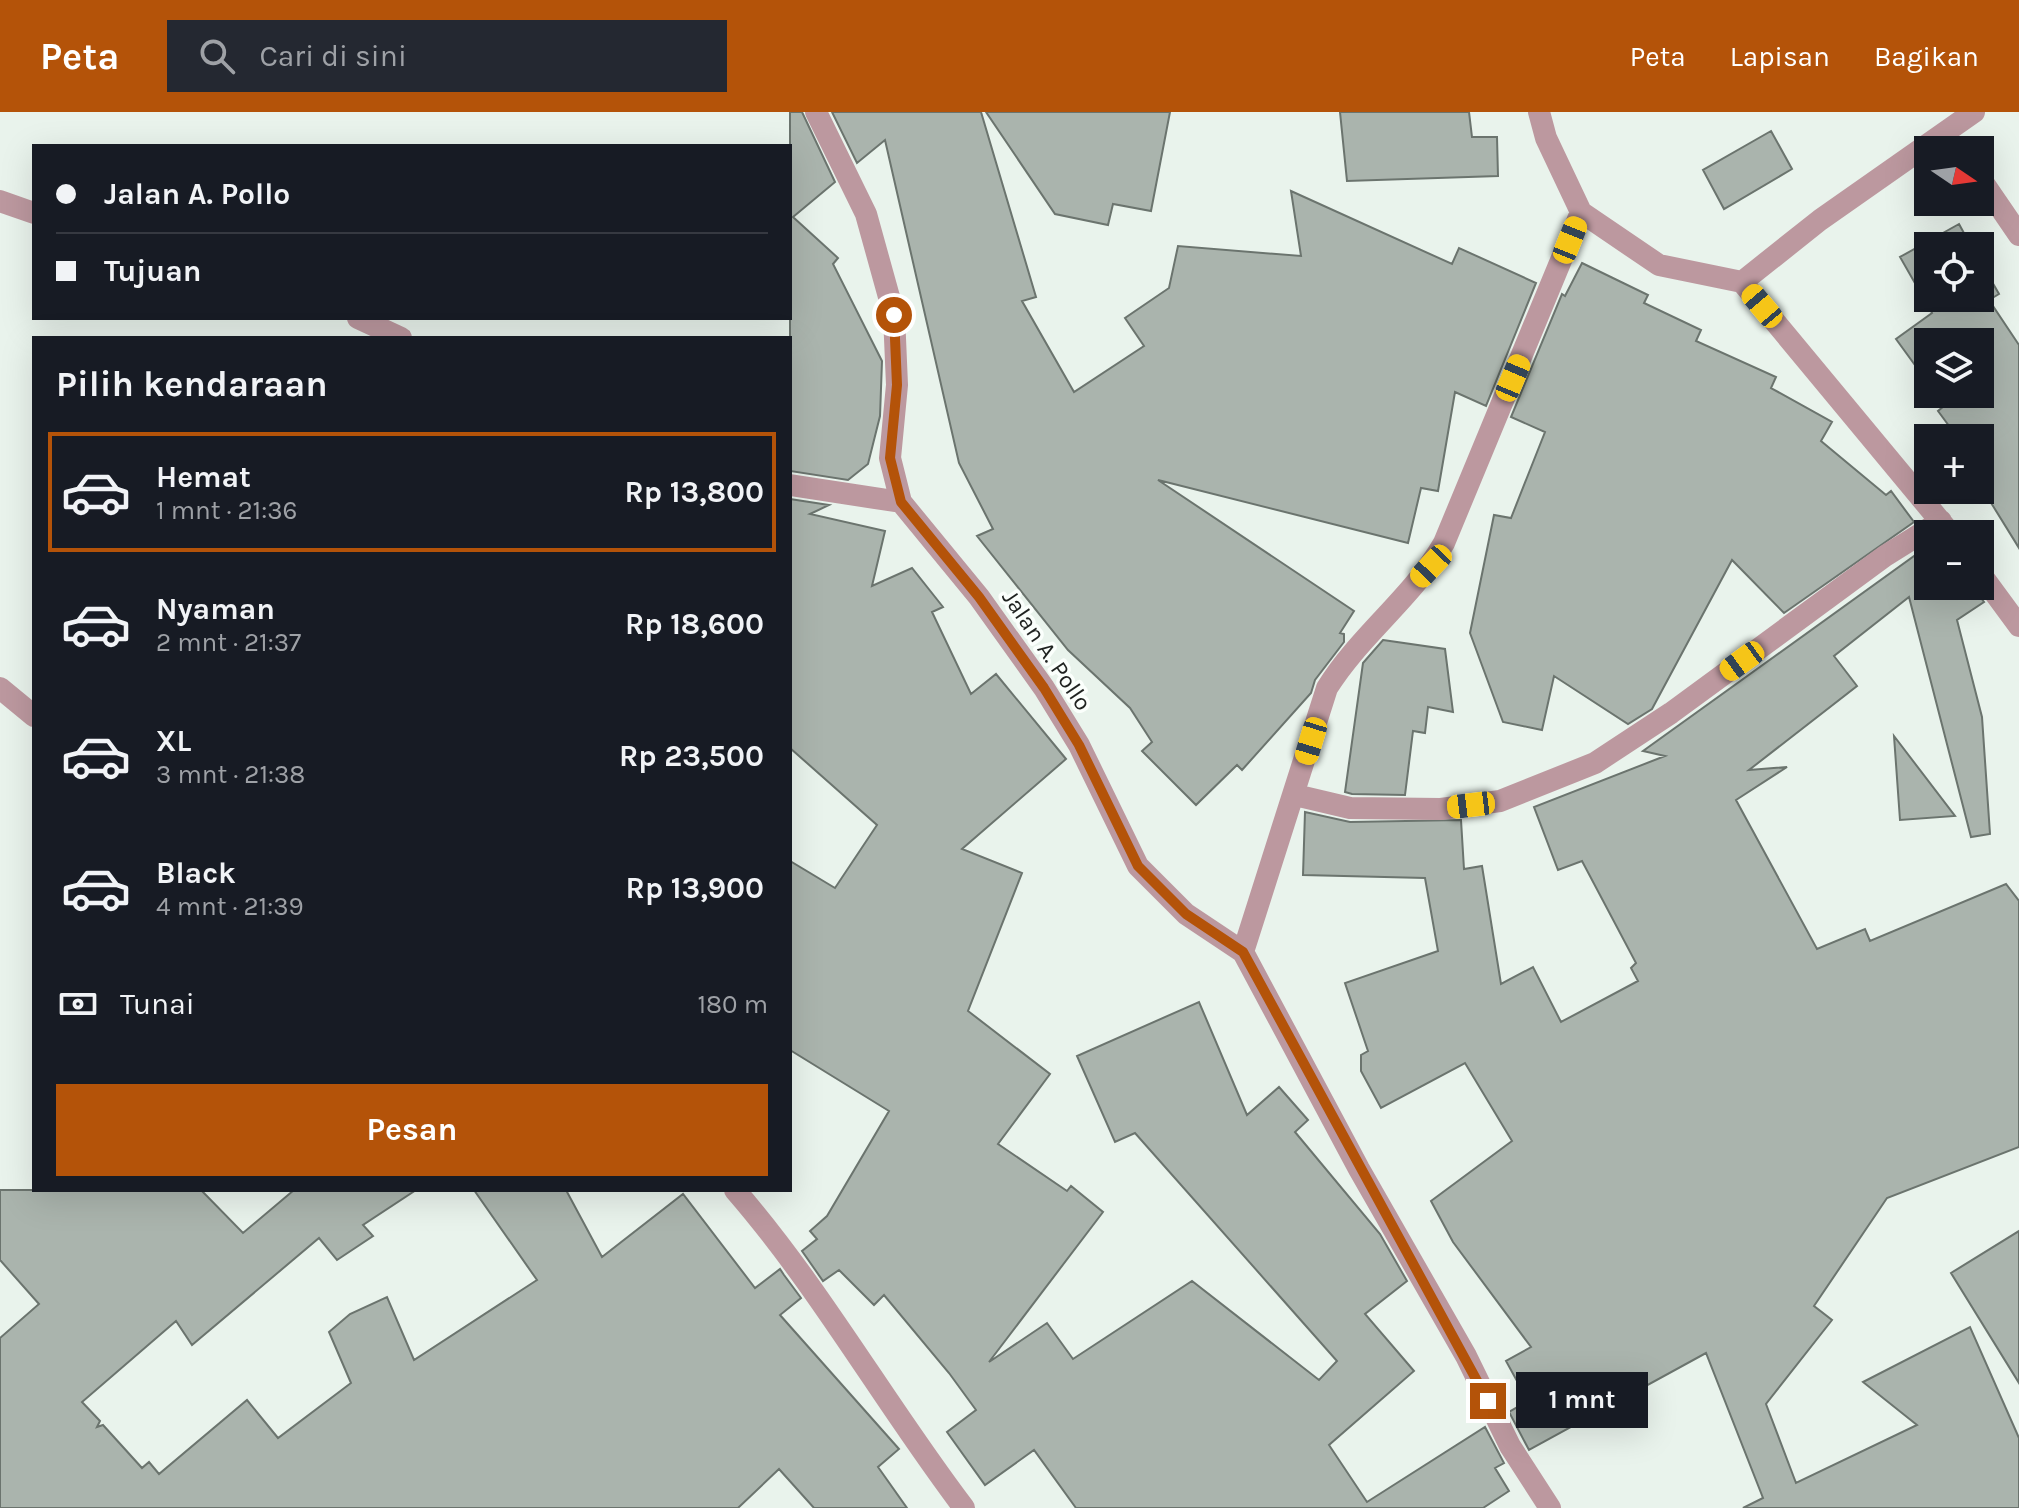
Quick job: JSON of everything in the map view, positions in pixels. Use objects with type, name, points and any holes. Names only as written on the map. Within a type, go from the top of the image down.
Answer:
[{"type":"street","name":"Jalan A. Pollo","points":[[816,112],[866,214],[894,315],[897,385],[890,458],[901,502],[979,597],[1044,688],[1079,745],[1138,866],[1186,914],[1243,952],[1359,1169],[1466,1356],[1510,1446],[1550,1508]]},
{"type":"street","points":[[1539,112],[1546,138],[1581,212],[1659,265],[1742,282],[1939,520]]},
{"type":"street","points":[[1958,136],[1974,112]]},
{"type":"street","points":[[1742,282],[1820,220],[1914,165]]},
{"type":"street","points":[[1994,198],[2019,235]]},
{"type":"street","points":[[0,201],[32,212]]},
{"type":"street","points":[[1243,952],[1327,688],[1343,663],[1431,566],[1444,543],[1581,212]]},
{"type":"street","points":[[362,320],[397,336]]},
{"type":"street","points":[[792,485],[901,502]]},
{"type":"street","points":[[1295,795],[1324,805],[1350,808],[1441,809],[1500,801],[1595,763],[1671,713],[1885,556],[1914,543]]},
{"type":"street","points":[[1994,592],[2019,626]]},
{"type":"street","points":[[0,688],[32,714]]},
{"type":"street","points":[[737,1192],[772,1232],[914,1441],[964,1508]]},
{"type":"building","points":[[790,112],[802,112],[835,182],[793,217],[838,258],[833,264],[882,361],[880,416],[868,464],[848,480],[792,471]]},
{"type":"building","points":[[832,112],[981,112],[1036,297],[1022,301],[1074,392],[1144,346],[1125,318],[1169,288],[1178,246],[1301,256],[1291,191],[1452,264],[1459,248],[1536,283],[1486,406],[1455,392],[1438,491],[1421,488],[1408,543],[1158,480],[1354,611],[1340,633],[1344,634],[1344,642],[1315,680],[1311,693],[1242,770],[1237,765],[1196,805],[1142,751],[1152,742],[1130,708],[1068,650],[977,536],[993,529],[959,463],[885,140],[857,163]]},
{"type":"building","points":[[986,112],[1170,112],[1151,211],[1113,204],[1108,225],[1055,214]]},
{"type":"building","points":[[1340,112],[1469,112],[1472,137],[1497,137],[1498,176],[1347,181]]},
{"type":"building","points":[[1771,131],[1792,169],[1724,209],[1703,170]]},
{"type":"building","points":[[1959,224],[1963,232],[1945,232]]},
{"type":"building","points":[[1914,249],[1914,282],[1900,257]]},
{"type":"building","points":[[1582,263],[1648,295],[1644,303],[1701,330],[1696,341],[1776,377],[1771,388],[1832,422],[1821,441],[1886,495],[1891,491],[1914,522],[1784,613],[1732,560],[1652,709],[1628,724],[1554,676],[1542,730],[1503,722],[1470,633],[1494,515],[1511,518],[1545,432],[1511,417],[1562,294],[1565,296]]},
{"type":"building","points":[[1994,308],[2019,345],[2019,548],[1992,504],[1994,424],[1948,424],[1938,411],[1942,408],[1994,408],[1994,328],[1914,328],[1914,364],[1896,339],[1932,313],[1994,312]]},
{"type":"building","points":[[792,499],[829,505],[810,514],[885,531],[872,586],[912,568],[943,607],[932,612],[971,694],[996,674],[1066,759],[962,849],[1022,873],[968,1011],[1050,1074],[998,1144],[1067,1191],[1071,1186],[1103,1212],[989,1362],[1047,1323],[1073,1359],[1192,1281],[1319,1380],[1337,1361],[1135,1133],[1115,1142],[1077,1056],[1199,1002],[1247,1115],[1279,1087],[1308,1120],[1295,1132],[1380,1234],[1407,1281],[1365,1314],[1414,1371],[1329,1445],[1367,1502],[1485,1427],[1504,1463],[1495,1468],[1509,1491],[1483,1508],[1076,1508],[1034,1450],[985,1485],[947,1432],[976,1410],[949,1373],[884,1295],[874,1305],[839,1270],[823,1281],[802,1251],[817,1239],[810,1231],[827,1216],[889,1111],[792,1051],[792,862],[835,888],[877,825],[792,750]]},
{"type":"building","points":[[1914,556],[1914,600],[1984,602],[1957,620],[1982,717],[1990,834],[1971,837],[1909,597],[1834,656],[1857,686],[1749,770],[1787,767],[1736,800],[1817,949],[1865,929],[1870,941],[2006,884],[2019,901],[2019,1147],[1887,1198],[1814,1306],[1832,1320],[1766,1404],[1796,1483],[1917,1425],[1863,1382],[1970,1327],[2019,1438],[2019,1508],[1743,1508],[1763,1498],[1706,1353],[1529,1450],[1509,1412],[1528,1401],[1506,1361],[1531,1347],[1453,1242],[1431,1201],[1512,1141],[1465,1063],[1381,1108],[1361,1071],[1361,1055],[1368,1051],[1345,983],[1438,951],[1425,878],[1303,875],[1305,812],[1350,822],[1461,820],[1464,869],[1482,866],[1501,984],[1533,967],[1561,1022],[1638,981],[1631,968],[1636,963],[1582,861],[1558,870],[1534,807],[1665,756],[1643,751]]},
{"type":"building","points":[[1383,640],[1445,649],[1453,712],[1428,707],[1425,733],[1413,731],[1405,795],[1352,794],[1345,792],[1363,663]]},
{"type":"building","points":[[1894,736],[1955,816],[1900,820]]},
{"type":"building","points":[[0,1190],[203,1192],[243,1233],[292,1192],[413,1192],[363,1225],[373,1236],[337,1260],[319,1238],[192,1345],[176,1321],[82,1402],[100,1421],[97,1427],[103,1425],[142,1468],[149,1462],[159,1474],[247,1400],[278,1438],[351,1383],[329,1332],[350,1314],[387,1297],[414,1360],[537,1280],[475,1192],[567,1192],[602,1257],[683,1194],[755,1288],[780,1269],[801,1298],[780,1315],[899,1449],[878,1467],[907,1508],[814,1508],[779,1469],[738,1508],[0,1508],[0,1338],[39,1304],[0,1260]]},
{"type":"building","points":[[2019,1231],[2019,1383],[1951,1273]]},
{"type":"route","points":[[894,315],[897,385],[890,458],[901,502],[979,597],[1044,688],[1079,745],[1138,866],[1186,914],[1243,952],[1488,1401]]}]
